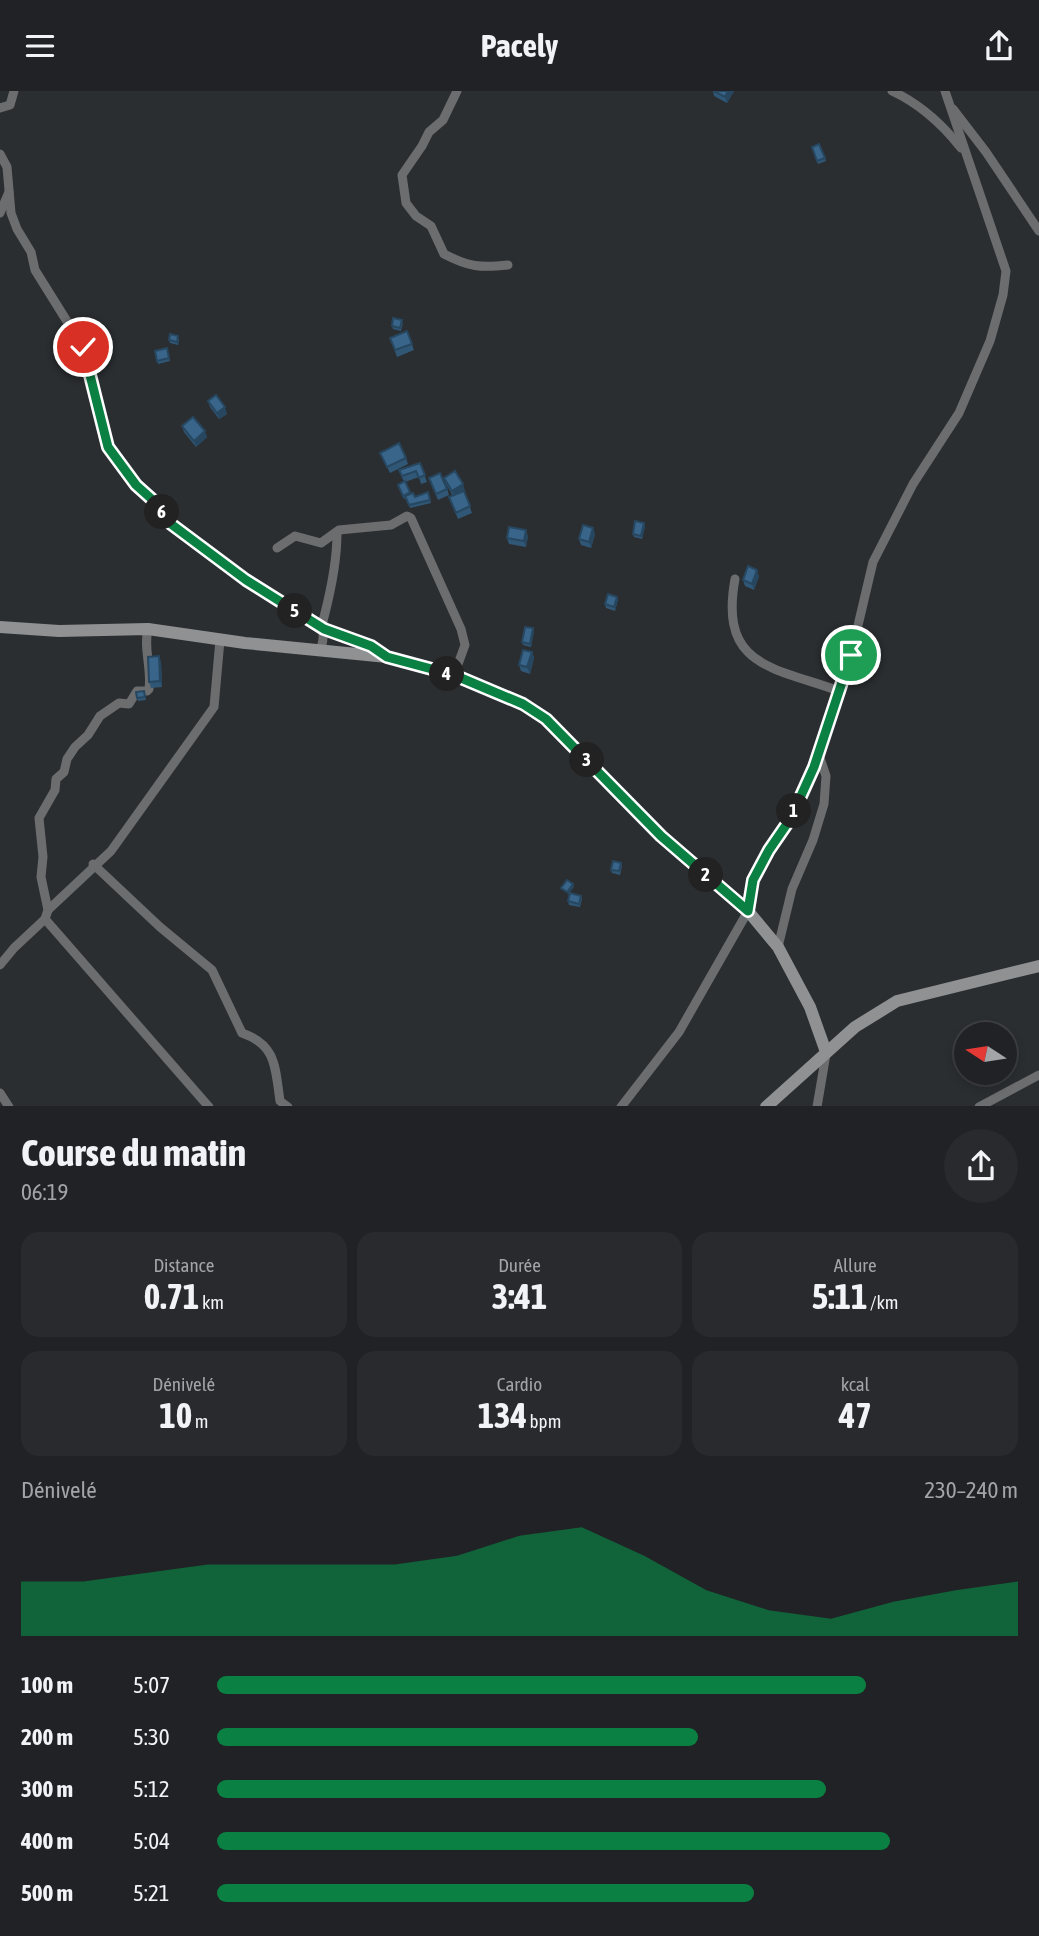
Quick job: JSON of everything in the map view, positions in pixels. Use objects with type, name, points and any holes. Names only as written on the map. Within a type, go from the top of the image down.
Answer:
[{"type":"street","points":[[0,108],[10,106],[13,91]]},
{"type":"street","points":[[457,91],[443,120],[429,132],[402,175],[406,203],[416,216],[431,226],[444,254],[469,266],[482,268],[508,265]]},
{"type":"street","points":[[892,91],[912,101],[931,116],[947,130],[964,152]]},
{"type":"street","points":[[622,1106],[679,1032],[748,911],[753,880],[791,818],[819,753],[851,655],[873,562],[913,484],[959,413],[990,341],[1003,295],[1006,271],[944,91]]},
{"type":"street","points":[[951,106],[986,152],[1039,231]]},
{"type":"street","points":[[0,153],[7,167],[11,213],[17,229],[31,252],[35,270],[83,347],[108,447],[136,485],[155,502],[171,524],[237,574],[324,629],[371,646],[387,657]]},
{"type":"street","points":[[0,213],[9,191]]},
{"type":"street","points":[[277,548],[295,536],[321,543],[346,528],[396,524],[407,516],[411,518],[461,629],[465,645],[454,675]]},
{"type":"street","points":[[320,650],[324,640],[323,618],[331,594],[337,533]]},
{"type":"street","points":[[735,579],[730,605],[740,645],[756,661],[839,691]]},
{"type":"street","points":[[0,628],[60,631],[148,629],[220,640],[387,657],[454,675],[523,704],[546,719],[661,836],[748,911],[778,947],[810,1007],[826,1052],[817,1106]]},
{"type":"street","points":[[148,629],[146,637],[149,689],[137,691],[129,704],[119,703],[100,716],[67,759],[64,772],[56,779],[55,790],[39,818],[43,888],[47,915],[208,1106]]},
{"type":"street","points":[[0,965],[93,864],[111,851],[214,707],[220,640]]},
{"type":"street","points":[[778,947],[792,889],[813,840],[824,804],[826,776],[819,753]]},
{"type":"street","points":[[93,864],[160,927],[212,969],[242,1033],[257,1038],[274,1058],[280,1101],[287,1106]]},
{"type":"street","points":[[767,1106],[855,1027],[897,1001],[1039,966]]},
{"type":"street","points":[[981,1106],[1039,1075]]},
{"type":"building","points":[[714,91],[728,91],[725,97]]},
{"type":"building","points":[[819,144],[825,158],[817,161],[812,147]]},
{"type":"building","points":[[393,318],[402,320],[400,328],[392,326]]},
{"type":"building","points":[[407,331],[412,344],[395,350],[390,338]]},
{"type":"building","points":[[170,334],[178,336],[177,342],[169,340]]},
{"type":"building","points":[[167,348],[169,358],[157,361],[155,351]]},
{"type":"building","points":[[216,395],[225,407],[217,413],[208,401]]},
{"type":"building","points":[[193,417],[205,431],[194,441],[182,426]]},
{"type":"building","points":[[399,443],[406,458],[387,467],[380,453]]},
{"type":"building","points":[[420,463],[425,475],[419,478],[416,471],[402,476],[399,470]]},
{"type":"building","points":[[455,471],[463,484],[452,491],[444,478]]},
{"type":"building","points":[[440,473],[447,489],[436,494],[429,478]]},
{"type":"building","points":[[405,481],[410,492],[403,496],[398,485]]},
{"type":"building","points":[[464,491],[470,506],[456,513],[449,497]]},
{"type":"building","points":[[428,492],[430,500],[409,505],[405,496],[413,493],[415,497]]},
{"type":"building","points":[[635,521],[644,523],[641,536],[633,534]]},
{"type":"building","points":[[583,525],[593,528],[589,542],[579,539]]},
{"type":"building","points":[[509,527],[526,530],[524,541],[507,538]]},
{"type":"building","points":[[748,566],[757,570],[752,584],[743,580]]},
{"type":"building","points":[[608,594],[617,597],[614,607],[605,604]]},
{"type":"building","points":[[525,627],[533,628],[530,644],[522,642]]},
{"type":"building","points":[[523,650],[532,652],[527,667],[519,665]]},
{"type":"building","points":[[159,656],[160,681],[149,682],[148,657]]},
{"type":"building","points":[[144,691],[145,697],[137,698],[136,692]]},
{"type":"building","points":[[613,861],[621,863],[619,871],[611,870]]},
{"type":"building","points":[[567,880],[573,884],[567,892],[561,888]]},
{"type":"building","points":[[570,893],[581,896],[579,904],[568,901]]},
{"type":"route","points":[[83,347],[108,447],[136,485],[155,502],[171,524],[246,580],[324,629],[371,646],[387,657],[454,675],[523,704],[546,719],[661,836],[748,911],[753,880],[791,818],[814,767],[851,655]]}]
